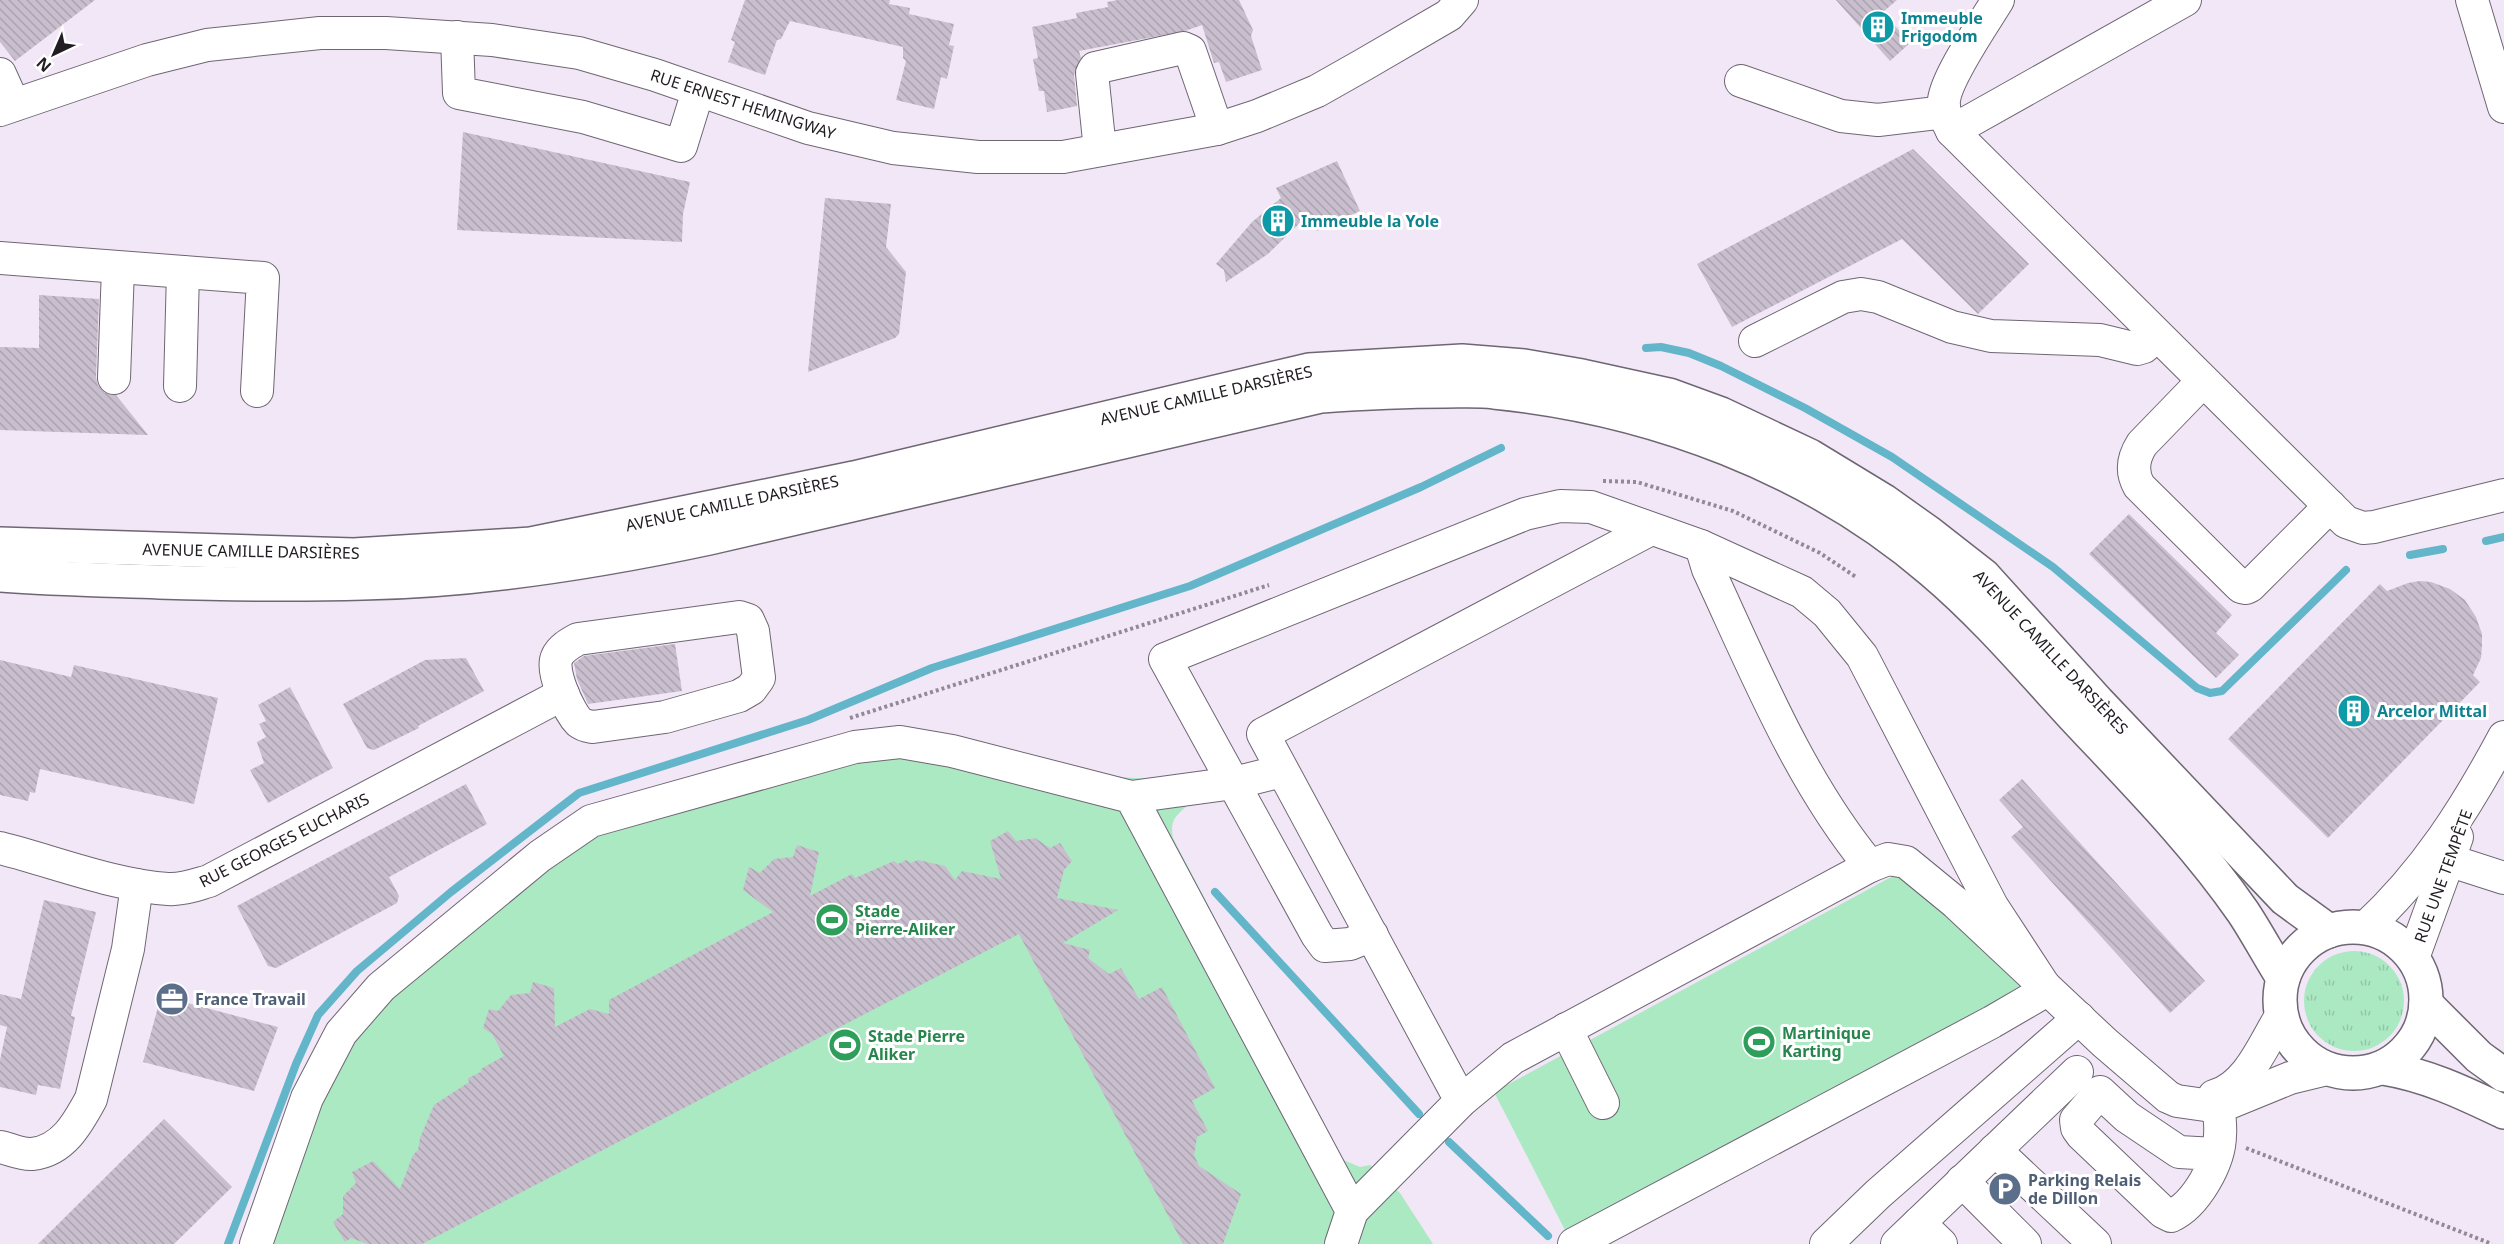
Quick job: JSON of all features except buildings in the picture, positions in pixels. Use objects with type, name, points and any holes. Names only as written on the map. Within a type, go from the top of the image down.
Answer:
[{"type":"main road","name":"AVENUE CAMILLE DARSIÈRES","points":[[0,544],[354,555],[531,544],[854,478],[1309,370],[1462,362],[1524,366],[1669,395],[1721,414],[1810,456],[1884,501],[1984,576],[2106,710],[2285,899],[2329,931]]},
{"type":"main road","name":"AVENUE CAMILLE DARSIÈRES","points":[[0,575],[202,583],[353,583],[484,575],[636,554],[1321,396],[1403,391],[1492,391],[1572,403],[1673,429],[1730,450],[1797,481],[1866,521],[1930,569],[1979,614],[2179,830],[2243,912],[2283,978]]},
{"type":"main road","points":[[2347,927],[2365,928],[2384,934],[2400,944],[2413,958],[2425,988],[2426,1004],[2423,1024],[2414,1042],[2400,1057],[2383,1068],[2365,1073],[2345,1074],[2327,1069],[2306,1057],[2290,1038],[2281,1016],[2279,997],[2283,978],[2293,958],[2309,941],[2329,931],[2347,927]]},
{"type":"main road","points":[[2426,1004],[2479,1057],[2504,1075]]},
{"type":"main road","points":[[2383,1068],[2414,1073],[2450,1086],[2504,1112]]},
{"type":"street","name":"RUE ERNEST HEMINGWAY","points":[[7,107],[147,60],[207,45],[320,33],[386,33],[457,37],[579,53],[655,75],[808,128],[893,148],[978,157],[1063,158],[1217,129],[1317,91],[1449,15],[1462,0]]},
{"type":"street","points":[[1998,0],[1949,83],[1944,100],[1948,122],[2156,335],[2346,522],[2363,528],[2374,527],[2504,495]]},
{"type":"street","points":[[1741,81],[1841,116],[1878,120],[1948,122],[2185,0]]},
{"type":"street","points":[[2485,16],[2504,107]]},
{"type":"street","points":[[457,37],[459,93],[583,117],[681,146],[698,91]]},
{"type":"street","points":[[1100,150],[1092,73],[1095,68],[1183,48],[1190,51],[1197,67],[1217,129]]},
{"type":"street","points":[[0,74],[7,107]]},
{"type":"street","points":[[0,258],[263,278],[257,391]]},
{"type":"street","points":[[114,378],[118,268]]},
{"type":"street","points":[[180,386],[183,272]]},
{"type":"street","points":[[1755,342],[1843,297],[1861,294],[1878,297],[1952,327],[1982,335],[2100,340],[2138,349],[2144,347],[2156,335]]},
{"type":"street","points":[[2203,381],[2142,444],[2133,472],[2139,486],[2241,587],[2250,586],[2330,506]]},
{"type":"street","points":[[1372,935],[1350,944],[1325,946],[1288,884],[1165,659],[1526,514],[1560,506],[1591,507],[1701,546],[1802,592],[1827,613],[1862,656],[1992,906],[2047,990]]},
{"type":"street","points":[[1219,755],[1651,529]]},
{"type":"street","points":[[1701,546],[1708,569],[1783,727],[1838,826],[1870,866]]},
{"type":"street","points":[[739,617],[748,620],[753,631],[759,678],[752,689],[740,696],[665,717],[592,727],[577,720],[563,694],[554,665],[557,656],[564,648],[578,639],[739,617]]},
{"type":"street","name":"RUE GEORGES EUCHARIS","points":[[0,848],[136,885],[169,890],[186,888],[209,881],[563,694]]},
{"type":"street","points":[[1263,734],[1461,1101]]},
{"type":"street","name":"RUE UNE TEMPÊTE","points":[[2413,958],[2474,794],[2504,737]]},
{"type":"street","points":[[256,1244],[307,1098],[341,1033],[381,987],[540,856],[591,821],[855,747],[900,742],[952,751],[1131,797],[1234,783],[1282,771]]},
{"type":"street","name":"RUE UNE TEMPÊTE","points":[[2365,928],[2397,899],[2416,876],[2474,794]]},
{"type":"street","points":[[1131,797],[1352,1211]]},
{"type":"street","points":[[1341,1244],[1352,1211],[1461,1101],[1513,1058],[1870,866],[1888,859],[1906,862],[1956,903],[2105,1043],[2168,1097],[2211,1126]]},
{"type":"street","points":[[2448,860],[2504,878]]},
{"type":"street","points":[[0,1147],[30,1154],[47,1150],[64,1140],[79,1122],[91,1099],[128,949],[136,885]]},
{"type":"street","points":[[1574,1244],[1992,1022],[2047,990]]},
{"type":"street","points":[[2105,1043],[2076,1120],[2077,1128],[2163,1212],[2171,1216],[2178,1213],[2207,1182],[2211,1126],[2221,1094],[2247,1074],[2281,1016]]},
{"type":"street","points":[[1826,1244],[1878,1194],[2079,1018]]},
{"type":"street","points":[[1566,1029],[1603,1103]]},
{"type":"street","points":[[2089,1082],[2127,1117],[2179,1152],[2211,1126],[2290,1078],[2327,1069]]},
{"type":"street","points":[[1897,1244],[1995,1150],[2089,1082]]},
{"type":"street","points":[[1995,1150],[2095,1244]]},
{"type":"street","points":[[1962,1182],[2025,1244]]},
{"type":"street","points":[[1919,1223],[1941,1244]]},
{"type":"path","points":[[2211,1126],[2492,1244]]},
{"type":"green space","name":"Stade Pierre-Aliker","points":[[822,743],[1130,778],[1178,774],[1186,807],[1174,820],[1173,838],[1341,1159],[1360,1167],[1370,1165],[1400,1193],[1433,1244],[245,1244],[307,1070],[543,841]]},
{"type":"green space","name":"Martinique Karting","points":[[1904,870],[2027,992],[1567,1234],[1494,1092]]},
{"type":"green space","points":[[2354,951],[2373,955],[2389,966],[2400,982],[2404,1001],[2400,1020],[2389,1036],[2373,1047],[2354,1051],[2335,1047],[2319,1036],[2308,1020],[2304,1001],[2308,982],[2319,966],[2335,955]]},
{"type":"waterway","points":[[1646,348],[1661,347],[1689,353],[1721,366],[1805,408],[1892,457],[2053,567],[2197,688],[2210,693],[2222,691],[2346,570]]},
{"type":"waterway","points":[[228,1244],[296,1064],[318,1015],[357,971],[451,892],[579,793],[808,720],[932,668],[1190,586],[1421,487],[1501,448]]},
{"type":"waterway","points":[[2486,541],[2504,537]]},
{"type":"waterway","points":[[2410,555],[2443,549]]},
{"type":"waterway","points":[[1215,892],[1419,1114]]},
{"type":"waterway","points":[[1449,1142],[1548,1236]]},
{"type":"place","name":"Immeuble Frigodom","points":[[1878,27]]},
{"type":"place","name":"Immeuble la Yole","points":[[1278,221]]},
{"type":"place","name":"Arcelor Mittal","points":[[2354,711]]},
{"type":"place","name":"Stade Pierre-Aliker","points":[[832,920]]},
{"type":"place","name":"France Travail","points":[[172,999]]},
{"type":"place","name":"Martinique Karting","points":[[1759,1042]]},
{"type":"place","name":"Stade Pierre Aliker","points":[[845,1045]]},
{"type":"place","name":"Parking Relais de Dillon","points":[[2005,1189]]}]
